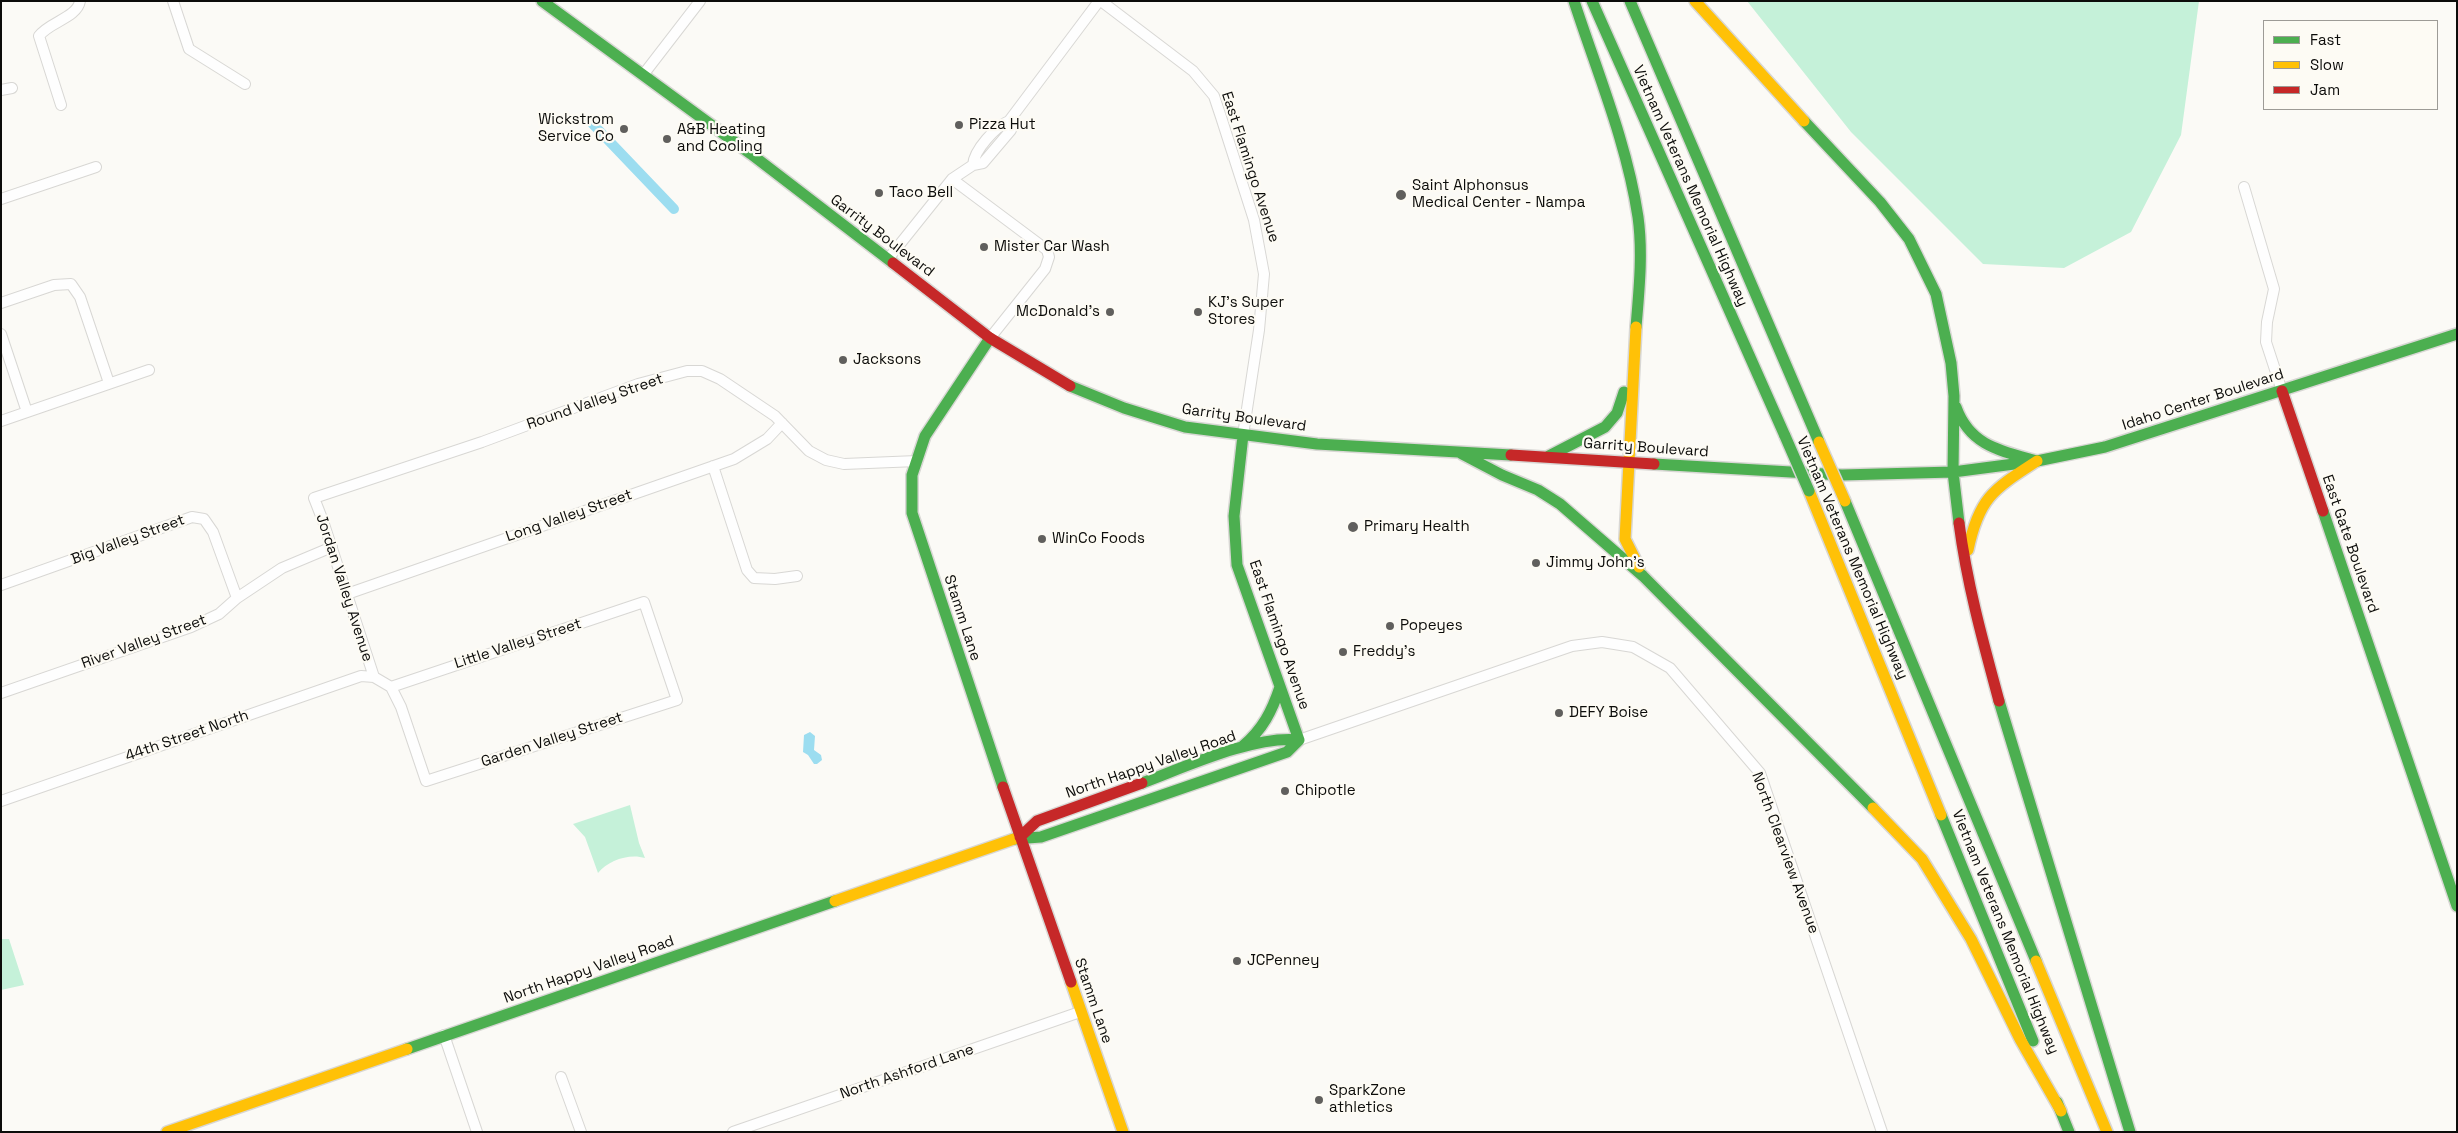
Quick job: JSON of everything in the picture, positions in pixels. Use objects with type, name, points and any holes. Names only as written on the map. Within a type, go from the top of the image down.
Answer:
[{"type":"main road","name":"Garrity Boulevard","points":[[542,1],[888,259],[990,338],[1072,387],[1112,404],[1185,427],[1317,444],[1462,454],[1549,456],[1628,463],[1842,475],[1953,472]]},
{"type":"main road","points":[[1574,1],[1630,172],[1634,200],[1640,275],[1632,368],[1625,539],[1643,576]]},
{"type":"main road","name":"Vietnam Veterans Memorial Highway","points":[[1592,1],[1809,491],[2069,1132]]},
{"type":"main road","name":"Vietnam Veterans Memorial Highway","points":[[1630,1],[1845,501],[2107,1132]]},
{"type":"main road","points":[[1695,1],[1774,90],[1852,170],[1909,239],[1936,294],[1944,324],[1958,416],[1974,438],[1984,445],[2037,461]]},
{"type":"main road","name":"Idaho Center Boulevard","points":[[1953,472],[2037,461],[2112,444],[2457,334]]},
{"type":"main road","name":"Stamm Lane","points":[[990,338],[925,436],[912,475],[912,513],[1020,837],[1123,1132]]},
{"type":"main road","points":[[1549,456],[1606,427],[1618,414],[1632,368]]},
{"type":"main road","name":"East Gate Boulevard","points":[[2282,391],[2456,899]]},
{"type":"main road","points":[[1954,396],[1953,472],[1964,568],[1977,624],[2012,750],[2070,930],[2130,1132]]},
{"type":"main road","name":"East Flamingo Avenue","points":[[1243,434],[1234,516],[1237,565],[1299,740]]},
{"type":"main road","points":[[1462,454],[1502,475],[1538,490],[1560,504],[1643,576],[1817,749],[1922,859],[1971,939],[2020,1039],[2061,1111]]},
{"type":"main road","points":[[1964,568],[1972,522],[1982,503],[2000,485],[2037,461]]},
{"type":"main road","points":[[1241,748],[1259,733],[1267,722],[1280,687]]},
{"type":"main road","name":"North Happy Valley Road","points":[[1020,837],[1037,821],[1241,748],[1281,738],[1299,740]]},
{"type":"main road","name":"North Happy Valley Road","points":[[168,1132],[1020,837],[1041,837],[1287,752],[1299,740]]},
{"type":"street","points":[[61,105],[39,36],[45,28],[74,12],[80,1]]},
{"type":"street","points":[[173,1],[189,49],[245,84]]},
{"type":"street","points":[[643,75],[700,1]]},
{"type":"street","points":[[888,259],[952,179],[973,165],[974,157],[1001,124],[1009,121],[1100,1]]},
{"type":"street","name":"East Flamingo Avenue","points":[[1100,1],[1193,72],[1214,96],[1221,117],[1254,220],[1264,274],[1259,330],[1243,434]]},
{"type":"street","points":[[1,90],[12,88]]},
{"type":"street","points":[[1,200],[96,167]]},
{"type":"street","name":"Stamm Lane","points":[[952,179],[1046,250],[1049,257],[1045,269],[990,338]]},
{"type":"street","name":"East Gate Boulevard","points":[[2244,187],[2274,289],[2267,322],[2266,342],[2282,391]]},
{"type":"street","points":[[1,303],[54,285],[70,284],[80,297],[109,383]]},
{"type":"street","points":[[1,334],[27,412]]},
{"type":"street","points":[[1,421],[149,370]]},
{"type":"street","name":"Round Valley Street","points":[[314,498],[482,442],[638,384],[686,371],[702,371],[720,379],[774,416],[809,451],[826,460],[844,464],[917,461]]},
{"type":"street","name":"Long Valley Street","points":[[347,594],[734,459],[767,439],[782,423]]},
{"type":"street","points":[[713,466],[747,570],[754,578],[775,580],[797,576]]},
{"type":"street","name":"Jordan Valley Avenue","points":[[314,498],[374,677],[391,686]]},
{"type":"street","name":"Big Valley Street","points":[[1,585],[192,517],[204,520],[213,532],[237,598]]},
{"type":"street","name":"River Valley Street","points":[[1,693],[192,627],[219,614],[237,598],[282,568],[332,547]]},
{"type":"street","name":"Little Valley Street","points":[[391,686],[644,602],[677,700]]},
{"type":"street","name":"North Clearview Avenue","points":[[1572,646],[1602,642],[1632,647],[1670,668],[1760,773],[1882,1132]]},
{"type":"street","name":"North Happy Valley Road","points":[[1299,740],[1572,646]]},
{"type":"street","name":"44th Street North","points":[[1,801],[361,676],[374,677]]},
{"type":"street","name":"Garden Valley Street","points":[[391,686],[426,781],[677,700]]},
{"type":"street","name":"North Ashford Lane","points":[[732,1132],[1080,1012]]},
{"type":"street","points":[[444,1035],[477,1132]]},
{"type":"street","points":[[561,1077],[581,1132]]},
{"type":"green space","points":[[1747,1],[2199,1],[2181,135],[2131,232],[2064,268],[1983,264],[1851,132]]},
{"type":"green space","points":[[630,805],[639,843],[645,858],[633,856],[613,861],[598,873],[585,837],[573,824]]},
{"type":"green space","points":[[1,939],[9,939],[24,985],[1,990]]},
{"type":"water","points":[[810,732],[815,736],[814,750],[821,755],[822,760],[817,764],[814,764],[808,755],[803,752],[804,735]]},
{"type":"waterway","points":[[589,120],[674,209]]},
{"type":"traffic: fast","points":[[542,1],[751,154],[893,263]]},
{"type":"traffic: fast","points":[[1574,1],[1619,135],[1633,189],[1640,244],[1636,327]]},
{"type":"traffic: fast","points":[[1592,1],[1785,436]]},
{"type":"traffic: fast","points":[[1630,1],[1819,442]]},
{"type":"traffic: fast","points":[[1804,121],[1880,202],[1909,239],[1936,294],[1951,363],[1954,396],[1953,472],[1959,523]]},
{"type":"traffic: fast","points":[[1953,472],[2037,461],[2105,447],[2457,334]]},
{"type":"traffic: fast","points":[[990,338],[925,436],[912,475],[912,513],[1003,787]]},
{"type":"traffic: fast","points":[[1070,386],[1124,408],[1185,427],[1317,444],[1511,455]]},
{"type":"traffic: fast","points":[[1549,456],[1605,427],[1617,413],[1624,392]]},
{"type":"traffic: fast","points":[[1956,407],[1962,420],[1978,439],[1999,450],[2037,461]]},
{"type":"traffic: fast","points":[[1243,435],[1234,516],[1237,565],[1299,740]]},
{"type":"traffic: fast","points":[[1785,436],[1809,491]]},
{"type":"traffic: fast","points":[[1462,454],[1502,475],[1538,490],[1560,504],[1643,576],[1873,808]]},
{"type":"traffic: fast","points":[[1654,464],[1842,475],[1953,472]]},
{"type":"traffic: fast","points":[[1845,501],[2036,961]]},
{"type":"traffic: fast","points":[[2323,511],[2457,906]]},
{"type":"traffic: fast","points":[[1243,746],[1266,719],[1280,687]]},
{"type":"traffic: fast","points":[[1999,701],[2130,1132]]},
{"type":"traffic: fast","points":[[1142,783],[1241,747],[1262,742],[1299,740]]},
{"type":"traffic: fast","points":[[1014,839],[1041,837],[1287,752],[1299,740]]},
{"type":"traffic: fast","points":[[1941,815],[2033,1041]]},
{"type":"traffic: fast","points":[[407,1049],[835,901]]},
{"type":"traffic: fast","points":[[2057,1102],[2069,1132]]},
{"type":"traffic: slow","points":[[1695,1],[1804,121]]},
{"type":"traffic: slow","points":[[1636,327],[1625,539],[1639,567]]},
{"type":"traffic: slow","points":[[1819,442],[1845,501]]},
{"type":"traffic: slow","points":[[1968,550],[1977,518],[1990,496],[1999,487],[2037,461]]},
{"type":"traffic: slow","points":[[1809,491],[1941,815]]},
{"type":"traffic: slow","points":[[1873,808],[1922,859],[1971,939],[2020,1039],[2061,1111]]},
{"type":"traffic: slow","points":[[835,901],[1014,839]]},
{"type":"traffic: slow","points":[[2036,961],[2107,1132]]},
{"type":"traffic: slow","points":[[1071,982],[1123,1132]]},
{"type":"traffic: slow","points":[[167,1132],[407,1049]]},
{"type":"traffic: jam","points":[[893,263],[990,338],[1070,386]]},
{"type":"traffic: jam","points":[[2282,391],[2323,511]]},
{"type":"traffic: jam","points":[[1511,455],[1654,464]]},
{"type":"traffic: jam","points":[[1959,523],[1971,591],[1999,701]]},
{"type":"traffic: jam","points":[[1020,837],[1037,821],[1142,783]]},
{"type":"traffic: jam","points":[[1003,787],[1071,982]]},
{"type":"place","name":"Pizza Hut","points":[[959,125]]},
{"type":"place","name":"Wickstrom Service Co","points":[[624,129]]},
{"type":"place","name":"A&B Heating and Cooling","points":[[667,139]]},
{"type":"place","name":"Taco Bell","points":[[879,193]]},
{"type":"place","name":"Saint Alphonsus Medical Center - Nampa","points":[[1401,195]]},
{"type":"place","name":"Mister Car Wash","points":[[984,247]]},
{"type":"place","name":"McDonald's","points":[[1110,312]]},
{"type":"place","name":"KJ's Super Stores","points":[[1198,312]]},
{"type":"place","name":"Jacksons","points":[[843,360]]},
{"type":"place","name":"Primary Health","points":[[1353,527]]},
{"type":"place","name":"WinCo Foods","points":[[1042,539]]},
{"type":"place","name":"Jimmy John's","points":[[1536,563]]},
{"type":"place","name":"Popeyes","points":[[1390,626]]},
{"type":"place","name":"Freddy's","points":[[1343,652]]},
{"type":"place","name":"DEFY Boise","points":[[1559,713]]},
{"type":"place","name":"Chipotle","points":[[1285,791]]},
{"type":"place","name":"JCPenney","points":[[1237,961]]},
{"type":"place","name":"SparkZone athletics","points":[[1319,1100]]}]
